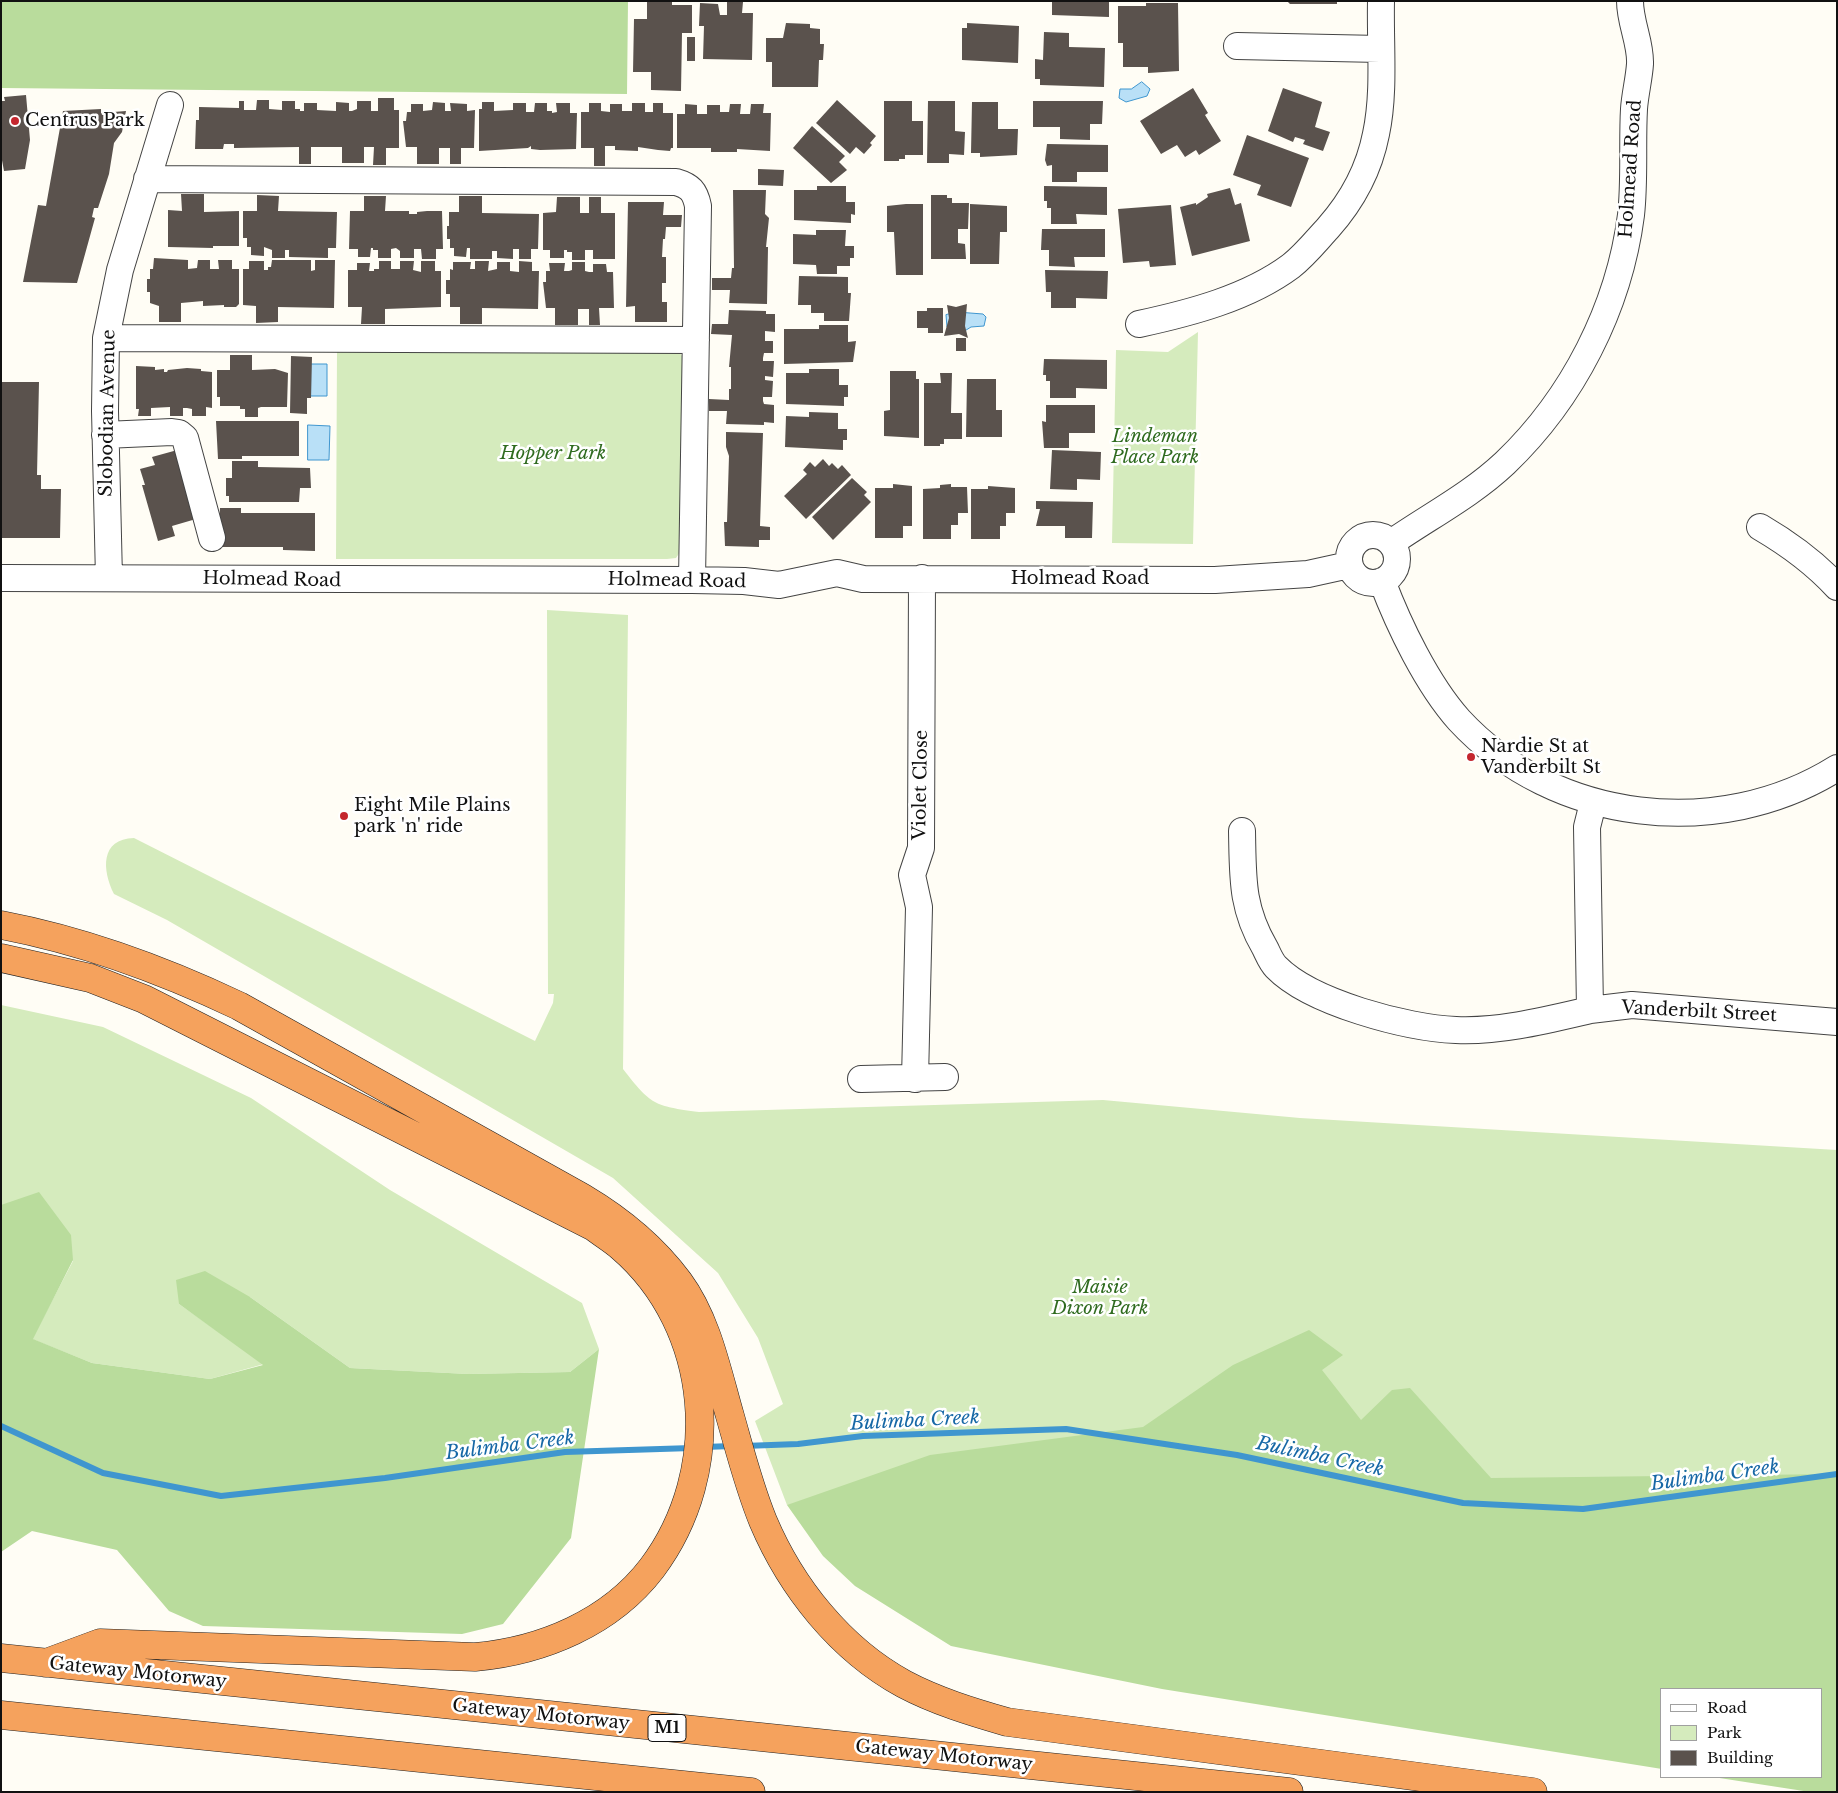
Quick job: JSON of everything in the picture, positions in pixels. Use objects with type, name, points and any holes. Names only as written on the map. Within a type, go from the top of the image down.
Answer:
[{"type":"highway","points":[[1,925],[73,942],[125,958],[181,979],[239,1006],[409,1099],[609,1213],[634,1232],[680,1283],[696,1310],[708,1341],[752,1493],[780,1557],[826,1621],[845,1641],[905,1684],[954,1706],[1007,1722],[1047,1729],[1533,1792]]},
{"type":"highway","points":[[1,958],[90,978],[144,999],[594,1227],[621,1247],[644,1270],[674,1313],[694,1365],[701,1416],[697,1465],[689,1498],[679,1524],[667,1546],[651,1569],[633,1588],[587,1624],[564,1636],[504,1655],[456,1657],[100,1643],[46,1663]]},
{"type":"highway","name":"Gateway Motorway","points":[[1,1658],[1289,1792]]},
{"type":"highway","points":[[1,1715],[751,1792]]},
{"type":"street","points":[[1139,324],[1167,318],[1223,300],[1269,279],[1290,266],[1307,252],[1340,214],[1359,184],[1369,163],[1376,134],[1380,108],[1381,1]]},
{"type":"street","name":"Holmead Road","points":[[1391,543],[1470,492],[1520,447],[1565,390],[1600,328],[1619,275],[1631,213],[1634,108],[1640,64],[1639,45],[1630,12],[1630,1]]},
{"type":"street","points":[[1237,46],[1380,49]]},
{"type":"street","name":"Slobodian Avenue","points":[[109,578],[105,435],[106,338],[120,270],[170,105]]},
{"type":"street","points":[[147,178],[676,182],[688,186],[696,195],[698,206],[692,580]]},
{"type":"street","points":[[106,338],[696,340]]},
{"type":"street","points":[[105,435],[172,432],[179,433],[185,438],[212,538]]},
{"type":"street","points":[[1760,527],[1789,544],[1818,567],[1837,587]]},
{"type":"street","points":[[1368,535],[1378,535],[1391,543],[1395,550],[1396,564],[1390,576],[1382,581],[1365,582],[1353,574],[1349,565],[1350,550],[1359,538],[1368,535]]},
{"type":"street","name":"Holmead Road","points":[[1,578],[692,580],[744,581],[779,585],[837,573],[863,578],[1216,580],[1308,574],[1349,565]]},
{"type":"street","name":"Violet Close","points":[[915,1079],[919,907],[912,875],[921,848],[922,578]]},
{"type":"street","points":[[1382,581],[1421,663],[1458,719],[1479,739],[1522,770],[1593,803],[1650,811],[1713,813],[1770,800],[1814,783],[1837,768]]},
{"type":"street","points":[[1590,1010],[1586,827],[1593,803]]},
{"type":"street","name":"Vanderbilt Street","points":[[1242,831],[1243,892],[1252,926],[1276,967],[1304,988],[1346,1008],[1417,1024],[1456,1030],[1547,1020],[1590,1010],[1632,1005],[1837,1022]]},
{"type":"street","points":[[860,1079],[946,1077]]},
{"type":"green space","points":[[1,1],[628,1],[627,94],[1,88]]},
{"type":"green space","name":"Lindeman Place Park","points":[[1198,332],[1193,544],[1112,543],[1116,350],[1168,352]]},
{"type":"green space","name":"Hopper Park","points":[[337,349],[680,353],[684,359],[680,552],[676,558],[667,559],[336,559]]},
{"type":"green space","name":"Maisie Dixon Park","points":[[547,610],[628,615],[623,1069],[647,1097],[672,1108],[699,1112],[1103,1100],[1300,1118],[1837,1150],[1837,1474],[787,1505],[755,1421],[783,1404],[758,1338],[718,1273],[613,1178],[167,920],[114,894],[107,875],[107,857],[110,850],[115,844],[123,840],[134,838],[535,1041],[553,1003],[554,994],[548,994]]},
{"type":"green space","points":[[1,1005],[103,1027],[251,1098],[390,1190],[582,1303],[599,1349],[570,1372],[468,1374],[350,1368],[250,1297],[179,1304],[264,1364],[210,1379],[92,1363],[32,1339],[73,1261],[1,1205]]},
{"type":"green space","points":[[39,1192],[71,1235],[73,1260],[33,1339],[92,1363],[210,1379],[263,1365],[179,1304],[176,1280],[205,1271],[250,1297],[350,1368],[468,1374],[570,1372],[599,1349],[571,1538],[503,1624],[462,1634],[203,1626],[169,1611],[117,1550],[32,1531],[1,1552],[1,1205]]},
{"type":"green space","points":[[1309,1330],[1343,1355],[1322,1370],[1361,1420],[1392,1390],[1410,1388],[1491,1478],[1837,1474],[1837,1792],[1810,1792],[1719,1778],[1823,1778],[1823,1688],[1660,1688],[1660,1769],[1162,1689],[951,1646],[855,1586],[823,1556],[787,1505],[930,1455],[1143,1427],[1233,1365]]},
{"type":"water","points":[[1142,82],[1150,89],[1147,96],[1126,102],[1119,98],[1120,89],[1131,89]]},
{"type":"water","points":[[957,312],[983,314],[986,317],[984,326],[971,327],[963,332],[947,327],[946,315]]},
{"type":"water","points":[[311,364],[327,364],[327,396],[311,396]]},
{"type":"water","points":[[308,425],[330,426],[329,460],[308,460]]},
{"type":"building","points":[[647,1],[672,1],[672,5],[692,5],[692,33],[682,33],[681,91],[651,90],[651,72],[633,72],[634,19],[647,19]]},
{"type":"building","points":[[1052,1],[1109,1],[1109,17],[1052,15]]},
{"type":"building","points":[[1287,1],[1337,1],[1337,4],[1290,4]]},
{"type":"building","points":[[727,2],[743,2],[742,13],[753,13],[752,60],[703,59],[704,26],[699,26],[700,3],[718,4],[720,15],[727,15]]},
{"type":"building","points":[[1146,3],[1178,3],[1179,71],[1148,73],[1148,67],[1123,67],[1123,43],[1118,43],[1118,6],[1146,6]]},
{"type":"building","points":[[786,23],[810,24],[810,28],[820,29],[820,44],[824,44],[823,60],[819,60],[818,87],[772,87],[772,62],[766,62],[766,38],[783,38]]},
{"type":"building","points":[[967,23],[1019,26],[1018,63],[962,60],[962,28],[967,28]]},
{"type":"building","points":[[1044,32],[1069,33],[1069,47],[1105,48],[1104,87],[1040,85],[1040,79],[1035,79],[1035,59],[1043,60]]},
{"type":"building","points":[[687,37],[695,37],[695,61],[687,61]]},
{"type":"building","points":[[1193,88],[1208,113],[1205,115],[1221,141],[1199,155],[1196,150],[1185,157],[1177,145],[1161,154],[1140,121]]},
{"type":"building","points":[[1283,88],[1322,102],[1315,127],[1330,132],[1323,151],[1303,144],[1305,140],[1295,137],[1293,142],[1268,131]]},
{"type":"building","name":"Centrus Park","points":[[26,95],[30,140],[25,169],[4,171],[1,155],[1,101],[5,101],[4,97]]},
{"type":"building","points":[[378,98],[394,98],[394,110],[399,110],[399,148],[386,148],[386,165],[373,165],[374,147],[364,147],[364,163],[342,163],[342,147],[311,147],[311,164],[299,164],[299,147],[234,148],[234,144],[224,144],[223,149],[195,149],[196,120],[199,120],[199,107],[239,108],[239,101],[244,101],[244,110],[256,110],[257,100],[269,100],[269,109],[282,110],[282,101],[295,101],[295,109],[300,109],[300,111],[304,111],[304,103],[317,103],[317,110],[336,111],[336,102],[349,103],[349,111],[352,111],[357,109],[357,101],[371,101],[371,111],[378,111]]},
{"type":"building","points":[[837,100],[876,136],[870,143],[872,145],[864,154],[856,147],[850,154],[816,123]]},
{"type":"building","points":[[884,101],[912,101],[912,121],[923,121],[923,155],[905,155],[905,159],[899,159],[899,161],[884,161]]},
{"type":"building","points":[[928,101],[955,101],[955,131],[965,132],[964,155],[949,154],[949,163],[927,163]]},
{"type":"building","points":[[1033,101],[1103,101],[1102,124],[1090,124],[1090,140],[1060,139],[1060,127],[1033,127]]},
{"type":"building","points":[[433,102],[445,103],[445,111],[451,111],[450,103],[467,104],[467,111],[475,110],[474,148],[461,148],[461,164],[450,164],[450,148],[439,148],[439,164],[417,164],[417,147],[406,147],[403,121],[406,121],[407,112],[411,112],[411,104],[423,104],[423,111],[432,110]]},
{"type":"building","points":[[482,102],[494,102],[494,111],[513,110],[513,103],[526,103],[526,112],[534,112],[535,103],[547,103],[547,111],[552,111],[552,113],[557,112],[556,103],[570,103],[570,113],[577,113],[576,149],[540,150],[531,149],[531,146],[528,148],[479,151],[479,109],[482,109]]},
{"type":"building","points":[[972,102],[998,102],[998,129],[1018,129],[1017,155],[980,157],[980,153],[971,153]]},
{"type":"building","points":[[589,103],[601,103],[601,111],[610,112],[610,104],[622,104],[622,111],[632,111],[632,103],[645,103],[645,112],[653,112],[653,103],[663,103],[663,113],[673,113],[673,148],[670,151],[638,147],[638,151],[615,150],[615,146],[605,146],[605,166],[594,166],[594,148],[581,148],[581,112],[589,112]]},
{"type":"building","points":[[685,104],[697,105],[697,114],[707,114],[707,105],[720,105],[720,112],[729,112],[730,104],[741,104],[740,114],[750,114],[751,104],[764,104],[763,113],[771,113],[770,151],[737,149],[737,152],[711,152],[711,148],[677,148],[677,114],[685,114]]},
{"type":"building","points":[[101,109],[101,113],[126,111],[122,132],[114,143],[109,174],[98,208],[94,208],[92,217],[95,218],[77,283],[23,282],[38,205],[46,206],[63,111]]},
{"type":"building","points":[[812,126],[845,156],[839,162],[847,170],[831,183],[793,148]]},
{"type":"building","points":[[1247,135],[1309,158],[1291,207],[1257,195],[1261,185],[1233,175]]},
{"type":"building","points":[[1047,144],[1108,145],[1108,172],[1077,172],[1077,182],[1052,182],[1052,165],[1047,166],[1045,160]]},
{"type":"building","points":[[758,169],[784,170],[783,186],[758,185]]},
{"type":"building","points":[[817,186],[846,186],[846,202],[855,202],[855,215],[851,214],[851,223],[794,220],[794,190],[817,190]]},
{"type":"building","points":[[1044,186],[1107,187],[1107,215],[1076,214],[1077,224],[1051,224],[1051,208],[1047,208],[1047,201],[1044,201]]},
{"type":"building","points":[[1230,188],[1235,205],[1241,203],[1250,241],[1192,256],[1180,207],[1196,203],[1196,205],[1208,197],[1207,194]]},
{"type":"building","points":[[733,190],[766,190],[765,214],[769,218],[766,247],[768,247],[767,304],[729,303],[730,290],[712,290],[712,278],[731,278],[732,268],[734,268]]},
{"type":"building","points":[[181,194],[204,194],[204,212],[239,211],[239,246],[213,246],[213,248],[168,247],[168,210],[182,211]]},
{"type":"building","points":[[257,195],[279,196],[278,211],[337,212],[336,248],[328,248],[328,258],[289,257],[289,250],[285,250],[285,258],[272,258],[272,250],[264,247],[264,256],[251,255],[251,247],[247,247],[247,238],[243,238],[243,211],[257,211]]},
{"type":"building","points":[[931,195],[947,195],[947,198],[952,198],[952,203],[969,203],[968,229],[958,229],[958,243],[965,244],[966,259],[931,259]]},
{"type":"building","points":[[364,196],[386,196],[385,211],[409,211],[409,214],[417,214],[417,212],[442,211],[443,249],[436,249],[436,259],[422,259],[421,249],[414,249],[414,258],[400,258],[400,251],[396,248],[391,249],[391,258],[378,258],[378,250],[373,250],[373,248],[371,248],[370,257],[358,257],[358,249],[349,249],[350,211],[364,211]]},
{"type":"building","points":[[459,196],[482,196],[482,213],[539,214],[538,249],[531,249],[531,259],[519,259],[519,249],[513,249],[513,259],[497,258],[497,251],[492,251],[492,259],[470,259],[470,248],[467,248],[466,257],[454,256],[454,248],[450,248],[450,239],[447,239],[447,226],[449,226],[449,212],[459,212]]},
{"type":"building","points":[[557,197],[580,197],[580,213],[589,213],[589,197],[601,197],[601,213],[615,213],[615,259],[593,259],[593,250],[585,250],[585,260],[572,260],[572,252],[567,252],[567,250],[564,250],[564,258],[550,258],[550,250],[543,250],[543,213],[556,212]]},
{"type":"building","points":[[628,202],[664,202],[663,215],[682,215],[681,227],[666,227],[665,239],[663,239],[662,257],[666,257],[666,283],[662,283],[662,302],[667,302],[667,322],[635,322],[635,306],[626,307]]},
{"type":"building","points":[[923,204],[923,275],[896,275],[894,232],[887,232],[887,206]]},
{"type":"building","points":[[970,204],[1007,206],[1007,232],[1000,232],[999,264],[970,264]]},
{"type":"building","points":[[1171,205],[1176,265],[1150,267],[1149,261],[1123,263],[1118,209]]},
{"type":"building","points":[[1042,229],[1105,229],[1105,257],[1074,257],[1075,267],[1049,266],[1049,250],[1041,250]]},
{"type":"building","points":[[816,230],[846,230],[845,246],[854,246],[854,258],[850,258],[850,266],[837,266],[837,274],[817,274],[816,265],[793,264],[793,234],[816,235]]},
{"type":"building","points":[[154,258],[188,260],[188,269],[197,268],[198,260],[210,260],[210,269],[219,269],[218,260],[232,260],[232,269],[239,269],[239,304],[236,307],[224,307],[224,305],[203,306],[203,301],[181,303],[181,322],[159,322],[159,306],[150,303],[150,292],[147,292],[147,279],[150,279],[150,269],[153,269]]},
{"type":"building","points":[[272,260],[311,260],[311,271],[315,270],[315,260],[335,260],[334,308],[278,307],[278,322],[256,323],[256,306],[243,305],[243,269],[249,269],[249,261],[264,261],[264,270],[268,270],[268,267],[271,267]]},
{"type":"building","points":[[379,261],[391,261],[391,269],[400,269],[400,261],[414,261],[413,270],[421,272],[421,261],[435,261],[435,271],[441,271],[441,307],[385,309],[385,324],[361,324],[362,307],[348,307],[348,270],[357,270],[357,263],[370,263],[369,271],[374,271],[374,269],[379,269]]},
{"type":"building","points":[[475,261],[489,261],[488,271],[497,269],[497,262],[510,262],[510,271],[519,272],[519,261],[532,262],[532,271],[539,271],[538,309],[482,308],[482,324],[460,324],[460,307],[450,307],[450,294],[446,294],[446,280],[450,280],[450,269],[453,270],[453,262],[471,262],[470,269],[475,269]]},
{"type":"building","points":[[572,262],[585,262],[585,271],[589,272],[593,272],[593,264],[606,264],[607,272],[613,272],[614,308],[599,308],[600,325],[589,325],[589,309],[578,309],[578,325],[555,325],[555,308],[546,308],[543,282],[546,282],[546,271],[550,271],[549,263],[565,263],[564,271],[569,271],[572,270]]},
{"type":"building","points":[[1045,270],[1108,271],[1107,299],[1076,298],[1076,308],[1051,308],[1051,292],[1046,292]]},
{"type":"building","points":[[799,276],[848,277],[848,293],[851,293],[849,321],[824,321],[824,313],[811,313],[811,305],[798,305]]},
{"type":"building","points":[[967,304],[965,326],[968,338],[959,334],[944,336],[949,318],[947,305],[956,307]]},
{"type":"building","points":[[927,308],[943,308],[943,333],[928,333],[928,328],[917,328],[917,311],[927,311]]},
{"type":"building","points":[[729,310],[766,311],[766,314],[775,314],[775,332],[765,331],[765,341],[773,341],[773,353],[764,353],[763,358],[763,361],[774,361],[773,377],[765,376],[765,380],[773,381],[772,397],[763,397],[763,401],[764,404],[774,405],[774,423],[764,422],[764,425],[726,424],[727,411],[709,411],[709,399],[729,400],[731,367],[729,367],[732,335],[711,334],[712,324],[728,324]]},
{"type":"building","points":[[819,325],[848,325],[848,342],[856,341],[853,362],[784,364],[784,329],[819,329]]},
{"type":"building","points":[[956,338],[966,338],[966,351],[956,351]]},
{"type":"building","points":[[230,355],[252,355],[252,370],[275,369],[288,373],[287,407],[261,407],[258,408],[258,417],[245,417],[245,409],[240,409],[240,406],[220,406],[220,397],[217,397],[217,370],[230,370]]},
{"type":"building","points":[[291,356],[312,357],[311,398],[307,398],[307,414],[290,413]]},
{"type":"building","points":[[1044,359],[1107,360],[1107,389],[1076,388],[1076,398],[1050,398],[1050,381],[1046,381],[1046,375],[1043,375]]},
{"type":"building","points":[[136,366],[155,367],[155,370],[164,369],[164,372],[187,368],[212,372],[212,408],[206,407],[206,416],[192,416],[192,409],[183,408],[183,416],[170,416],[170,407],[151,408],[151,416],[138,416],[139,409],[136,409]]},
{"type":"building","points":[[809,369],[839,369],[839,385],[848,385],[848,397],[844,397],[844,406],[786,404],[786,373],[809,373]]},
{"type":"building","points":[[890,371],[916,371],[916,379],[919,379],[919,438],[884,436],[884,411],[890,410]]},
{"type":"building","points":[[940,373],[952,373],[951,413],[962,413],[962,439],[944,439],[944,444],[940,444],[940,446],[924,446],[924,383],[941,383]]},
{"type":"building","points":[[967,379],[996,379],[996,410],[1002,410],[1002,437],[966,437]]},
{"type":"building","points":[[1,382],[39,382],[37,475],[41,475],[41,489],[61,489],[60,538],[1,538]]},
{"type":"building","points":[[1046,405],[1095,405],[1095,433],[1069,433],[1069,448],[1044,448],[1042,421],[1046,422]]},
{"type":"building","points":[[809,412],[838,413],[838,429],[847,429],[847,440],[843,440],[843,450],[785,447],[786,416],[809,417]]},
{"type":"building","points":[[216,421],[299,421],[299,456],[242,456],[242,459],[218,459]]},
{"type":"building","points":[[726,432],[763,433],[760,526],[770,527],[770,540],[759,540],[759,547],[725,546],[724,522],[727,522],[729,456],[726,447]]},
{"type":"building","points":[[181,449],[196,519],[172,526],[175,536],[158,541],[142,485],[145,485],[140,469],[155,465],[152,457]]},
{"type":"building","points":[[1052,450],[1101,452],[1100,480],[1077,479],[1077,490],[1050,489]]},
{"type":"building","points":[[823,459],[829,466],[832,463],[838,469],[842,465],[851,475],[806,519],[784,496],[807,474],[803,470],[810,462],[815,467]]},
{"type":"building","points":[[232,461],[258,461],[258,467],[310,468],[311,488],[300,488],[299,502],[229,502],[229,496],[226,496],[226,478],[232,478]]},
{"type":"building","points":[[852,478],[867,492],[864,495],[871,502],[833,540],[812,517]]},
{"type":"building","points":[[893,484],[912,486],[912,526],[903,526],[903,538],[875,538],[875,488],[893,488]]},
{"type":"building","points":[[951,484],[951,487],[967,487],[968,513],[958,513],[958,525],[951,525],[951,539],[923,539],[923,489],[940,488],[940,485]]},
{"type":"building","points":[[988,486],[1015,488],[1015,513],[1006,513],[1006,526],[1000,526],[1000,539],[971,539],[971,489],[988,489]]},
{"type":"building","points":[[1036,501],[1093,502],[1092,538],[1065,538],[1065,526],[1036,526],[1040,509],[1036,509]]},
{"type":"building","points":[[220,508],[241,508],[241,513],[315,513],[315,551],[283,550],[283,547],[218,547]]},
{"type":"waterway","name":"Bulimba Creek","points":[[1,1426],[103,1473],[221,1496],[385,1478],[565,1452],[692,1448]]},
{"type":"waterway","name":"Bulimba Creek","points":[[744,1446],[798,1444],[863,1436],[1066,1429],[1237,1455],[1463,1503],[1583,1509],[1837,1474]]},
{"type":"waterway","name":"Bulimba Creek","points":[[704,1447],[732,1446]]},
{"type":"place","name":"Centrus Park","points":[[15,121]]},
{"type":"place","name":"Nardie St at Vanderbilt St","points":[[1471,757]]},
{"type":"place","name":"Eight Mile Plains park 'n' ride","points":[[344,816]]}]
